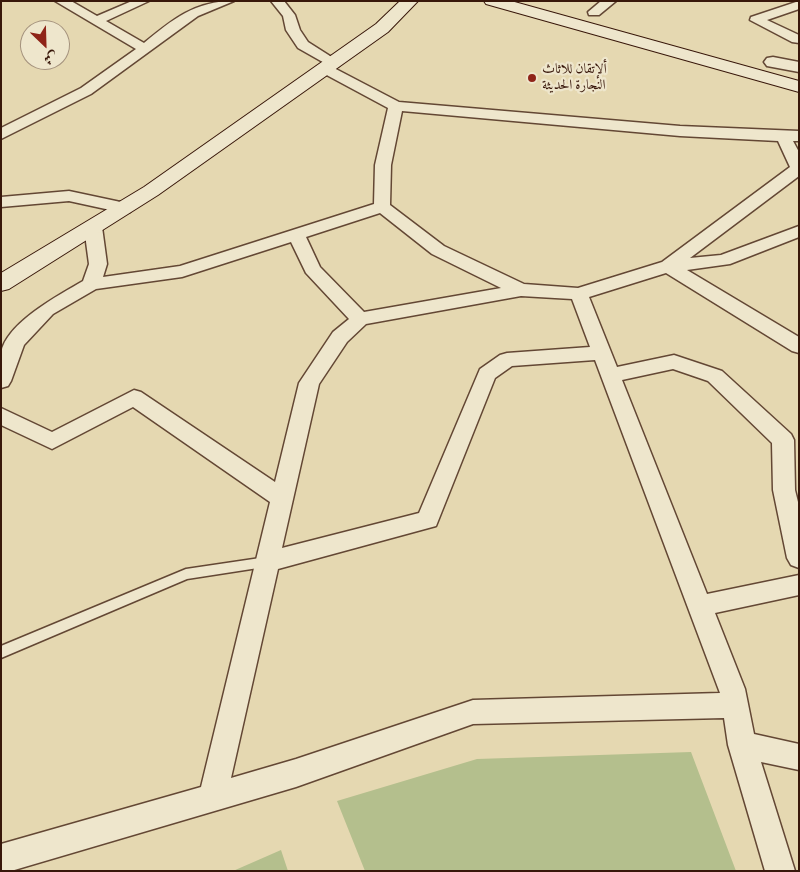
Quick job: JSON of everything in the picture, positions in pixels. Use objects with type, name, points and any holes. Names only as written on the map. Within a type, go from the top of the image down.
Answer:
[{"type":"main road","points":[[1,284],[152,191],[382,28],[410,1]]},
{"type":"main road","points":[[492,1],[793,86]]},
{"type":"main road","points":[[575,7],[669,33]]},
{"type":"main road","points":[[754,57],[799,69]]},
{"type":"street","points":[[61,1],[145,49]]},
{"type":"street","points":[[96,21],[143,1]]},
{"type":"street","points":[[1,134],[86,91],[145,49],[168,30],[194,14],[228,1]]},
{"type":"street","points":[[276,1],[289,14],[293,30],[303,45],[330,66],[396,106],[680,131],[791,137],[799,168],[668,266]]},
{"type":"street","points":[[594,12],[610,1]]},
{"type":"street","points":[[797,39],[756,20],[799,5]]},
{"type":"street","points":[[382,207],[383,165],[396,106]]},
{"type":"street","points":[[1,202],[38,197],[69,196],[124,208]]},
{"type":"street","points":[[1,381],[15,342],[46,310],[91,284],[182,271],[382,207]]},
{"type":"street","points":[[382,207],[438,250],[521,290]]},
{"type":"street","points":[[91,284],[98,264],[93,227]]},
{"type":"street","points":[[213,797],[309,383],[340,338],[360,318],[521,290],[579,294],[668,266],[724,260],[799,231]]},
{"type":"street","points":[[296,234],[312,269],[360,318]]},
{"type":"street","points":[[668,266],[799,346]]},
{"type":"street","points":[[579,294],[612,375],[732,689],[742,745],[780,871]]},
{"type":"street","points":[[267,562],[428,520],[488,374],[507,360],[603,353]]},
{"type":"street","points":[[612,375],[674,362],[715,376],[791,437],[784,490],[799,558]]},
{"type":"street","points":[[1,416],[52,441],[134,397],[282,498]]},
{"type":"street","points":[[700,606],[799,585]]},
{"type":"street","points":[[1,860],[296,773],[473,712],[734,705]]},
{"type":"street","points":[[742,745],[799,757]]},
{"type":"lane","points":[[1,652],[186,574],[267,562]]},
{"type":"green space","points":[[691,752],[736,871],[365,871],[337,801],[477,759]]},
{"type":"green space","points":[[281,850],[288,871],[233,871]]},
{"type":"place","name":"ألإتقان للاثاث النجارة الحديثة","points":[[532,78]]}]
